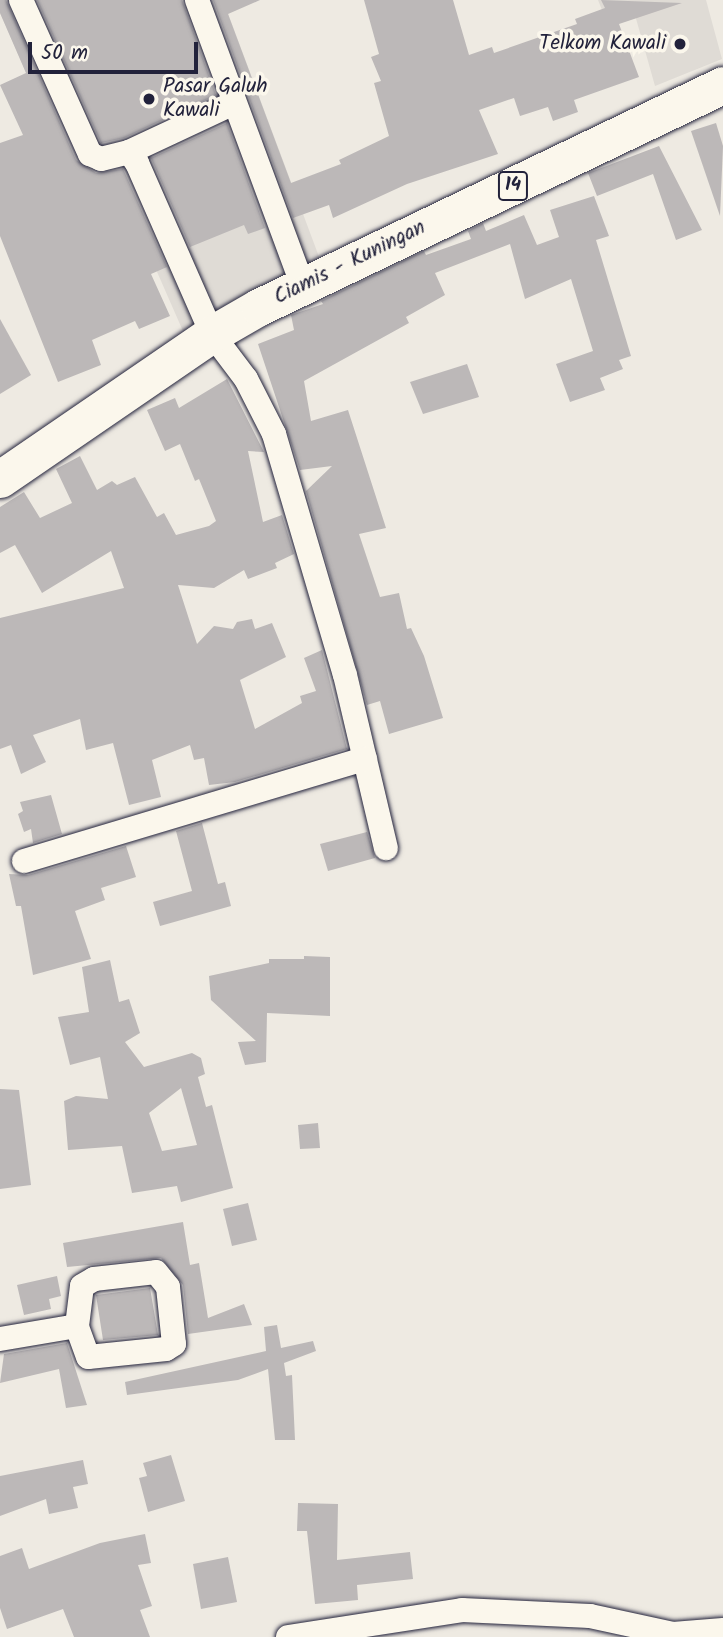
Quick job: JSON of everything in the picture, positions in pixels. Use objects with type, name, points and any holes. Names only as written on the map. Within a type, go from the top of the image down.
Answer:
[{"type":"highway","name":"Ciamis - Kuningan","points":[[0,479],[212,334],[302,284],[723,85]]},
{"type":"street","points":[[21,0],[90,154],[102,159],[129,152],[234,103]]},
{"type":"street","points":[[197,0],[302,284]]},
{"type":"street","points":[[129,152],[212,334],[251,387],[274,434],[345,675],[386,848]]},
{"type":"street","points":[[24,861],[365,759]]},
{"type":"street","points":[[156,1272],[164,1279],[175,1333],[169,1348],[92,1359],[84,1351],[78,1326],[78,1293],[87,1282],[156,1272]]},
{"type":"street","points":[[0,1339],[78,1326]]},
{"type":"street","points":[[288,1637],[462,1610],[590,1616],[673,1634],[723,1630]]},
{"type":"shaded area","name":"Pasar Galuh Kawali","points":[[0,0],[223,0],[321,262],[186,338],[119,185],[79,193],[0,13]]},
{"type":"shaded area","name":"Telkom Kawali","points":[[598,0],[706,0],[722,59],[655,86],[635,15],[608,25]]},
{"type":"building","points":[[0,0],[6,0],[76,160],[96,173],[123,169],[167,267],[151,274],[170,316],[139,329],[135,321],[92,340],[101,365],[58,382],[0,236],[0,143],[23,135],[0,85],[26,73],[0,13]]},
{"type":"building","points":[[37,0],[182,0],[216,95],[124,138],[101,143]]},
{"type":"building","points":[[213,0],[260,0],[228,14],[291,183],[341,164],[339,160],[389,136],[374,83],[381,81],[371,57],[379,54],[364,0],[453,0],[469,55],[492,47],[494,53],[577,24],[575,19],[605,8],[601,0],[682,3],[619,24],[639,77],[574,100],[578,112],[553,121],[548,107],[520,116],[514,98],[479,110],[498,154],[407,184],[333,218],[329,205],[293,218]]},
{"type":"building","points":[[227,123],[265,228],[248,234],[244,225],[190,247],[151,158]]},
{"type":"building","points":[[716,123],[723,146],[720,216],[691,131]]},
{"type":"building","points":[[659,146],[702,230],[676,240],[653,174],[597,196],[588,173]]},
{"type":"building","points":[[594,196],[609,236],[596,240],[631,356],[619,360],[623,369],[600,378],[605,390],[570,402],[556,364],[593,351],[571,279],[525,299],[510,244],[435,273],[445,295],[406,317],[409,323],[304,381],[311,421],[348,410],[386,528],[359,534],[380,597],[399,593],[407,629],[411,628],[424,656],[443,718],[389,734],[380,701],[367,705],[306,491],[332,466],[300,470],[258,344],[294,330],[291,315],[323,304],[321,301],[424,251],[426,255],[471,239],[468,231],[483,223],[486,231],[524,215],[537,245],[559,237],[550,210]]},
{"type":"building","points":[[0,319],[31,375],[0,394]]},
{"type":"building","points":[[467,364],[479,397],[423,414],[410,382]]},
{"type":"building","points":[[227,379],[264,452],[248,451],[263,522],[282,515],[294,554],[275,563],[277,568],[248,579],[244,570],[214,588],[178,585],[197,644],[214,626],[233,629],[237,622],[252,619],[255,629],[272,623],[286,657],[240,680],[255,729],[302,703],[300,696],[316,691],[304,658],[322,650],[347,749],[235,782],[209,785],[204,758],[194,760],[190,745],[152,760],[161,797],[129,805],[113,743],[86,750],[80,719],[33,735],[46,762],[21,774],[11,745],[0,749],[0,618],[124,588],[111,551],[42,593],[15,545],[0,553],[0,507],[24,492],[40,518],[72,503],[56,469],[80,456],[97,490],[112,481],[117,485],[135,477],[157,517],[164,513],[176,535],[209,526],[216,521],[199,479],[195,481],[180,444],[165,451],[147,410],[175,398],[179,408]]},
{"type":"building","points":[[51,795],[62,834],[33,843],[31,829],[24,832],[18,814],[23,811],[20,802]]},
{"type":"building","points":[[202,823],[218,884],[225,882],[231,906],[160,926],[153,902],[192,891],[176,831]]},
{"type":"building","points":[[367,832],[375,858],[328,871],[320,844]]},
{"type":"building","points":[[126,846],[136,877],[101,888],[105,900],[75,911],[91,959],[33,975],[21,906],[16,906],[9,874],[28,875]]},
{"type":"building","points":[[304,956],[330,957],[330,1016],[267,1013],[266,1062],[245,1065],[238,1042],[256,1041],[211,1000],[209,976],[269,963],[269,959],[304,959]]},
{"type":"building","points":[[110,960],[119,1002],[129,999],[140,1033],[125,1042],[144,1067],[192,1053],[201,1058],[205,1074],[198,1077],[206,1107],[212,1105],[233,1188],[181,1202],[177,1186],[132,1193],[122,1146],[68,1150],[64,1101],[76,1096],[108,1099],[100,1057],[70,1065],[58,1017],[89,1012],[82,967]],"holes":[[[181,1088],[197,1145],[162,1151],[149,1113]]]},
{"type":"building","points":[[0,1089],[19,1090],[31,1185],[0,1189]]},
{"type":"building","points":[[318,1123],[320,1148],[300,1149],[298,1125]]},
{"type":"building","points":[[248,1203],[257,1240],[232,1246],[223,1209]]},
{"type":"building","points":[[183,1222],[190,1265],[199,1263],[208,1318],[244,1304],[252,1325],[188,1334],[183,1285],[161,1258],[67,1267],[63,1243]]},
{"type":"building","points":[[57,1276],[61,1296],[49,1299],[51,1309],[24,1315],[17,1285]]},
{"type":"building","points":[[150,1288],[158,1335],[103,1340],[96,1295]]},
{"type":"building","points":[[277,1325],[281,1348],[313,1341],[316,1351],[284,1363],[286,1376],[292,1375],[295,1440],[275,1440],[268,1369],[238,1380],[127,1395],[125,1382],[266,1351],[264,1327]]},
{"type":"building","points":[[67,1343],[87,1405],[66,1408],[59,1369],[0,1383],[4,1354]]},
{"type":"building","points":[[171,1455],[185,1501],[148,1512],[139,1478],[147,1476],[143,1463]]},
{"type":"building","points":[[83,1460],[88,1484],[73,1487],[78,1508],[49,1514],[46,1499],[0,1516],[0,1476]]},
{"type":"building","points":[[298,1503],[338,1504],[337,1560],[410,1552],[413,1579],[357,1585],[358,1600],[315,1604],[307,1531],[297,1531]]},
{"type":"building","points":[[145,1534],[151,1563],[138,1565],[152,1606],[140,1610],[150,1637],[74,1637],[63,1609],[7,1629],[0,1608],[0,1556],[22,1548],[29,1569],[100,1543]]},
{"type":"building","points":[[228,1557],[237,1602],[201,1609],[193,1564]]},
{"type":"place","name":"Telkom Kawali","points":[[680,44]]},
{"type":"place","name":"Pasar Galuh Kawali","points":[[149,99]]}]
